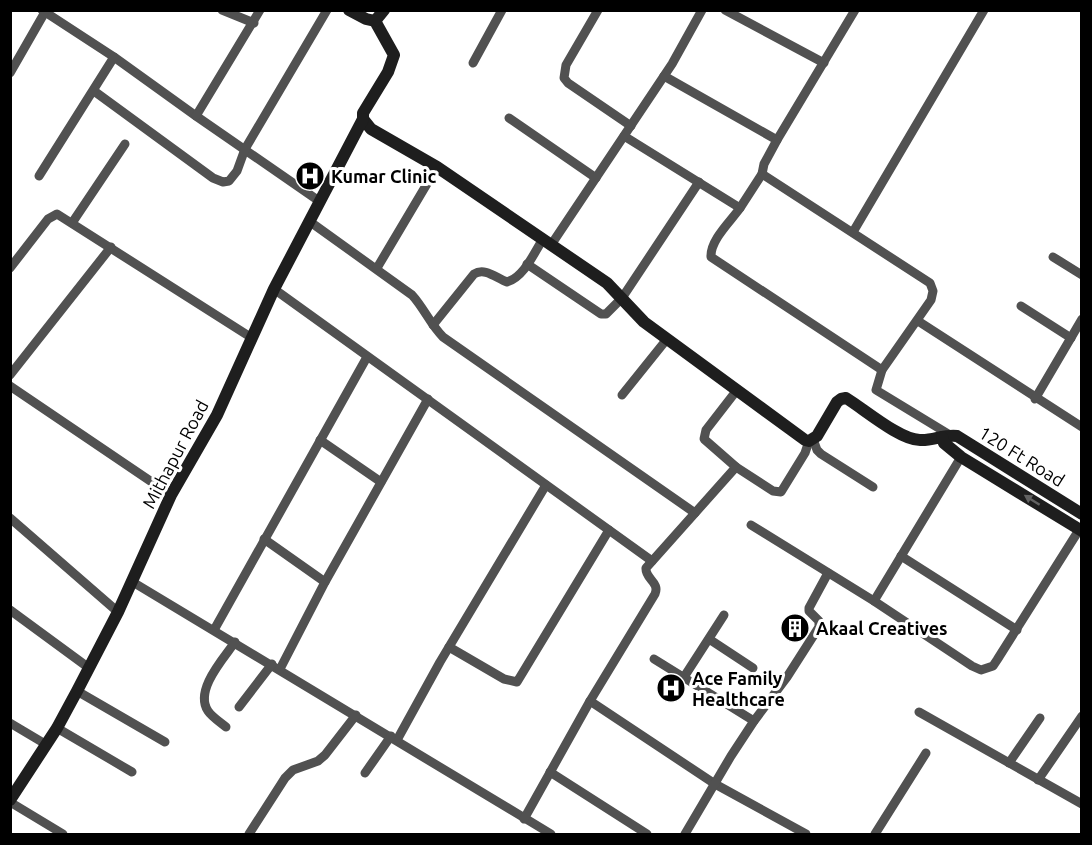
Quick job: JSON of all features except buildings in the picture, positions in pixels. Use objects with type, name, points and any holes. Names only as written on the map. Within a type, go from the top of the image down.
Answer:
[{"type":"street","points":[[222,10],[254,23]]},
{"type":"street","points":[[196,116],[260,10]]},
{"type":"street","points":[[94,91],[213,178],[223,182],[229,181],[237,171],[245,149],[327,10]]},
{"type":"street","points":[[349,10],[375,21],[384,10]]},
{"type":"street","points":[[473,63],[502,10]]},
{"type":"street","points":[[598,10],[566,65],[564,78],[631,126]]},
{"type":"street","points":[[434,326],[474,274],[486,271],[507,282],[514,280],[547,242],[596,178],[631,126],[664,76],[702,10]]},
{"type":"street","points":[[725,10],[824,63]]},
{"type":"street","points":[[855,10],[777,140],[764,164],[762,174],[715,243],[711,250],[711,257],[882,370]]},
{"type":"street","points":[[853,232],[984,10]]},
{"type":"street","points":[[10,73],[44,11],[114,57],[320,201]]},
{"type":"street","name":"Mithapur Road","points":[[10,801],[78,691],[118,612],[171,495],[217,415],[274,289],[363,119],[363,113],[388,72],[393,55],[375,21]]},
{"type":"street","points":[[39,176],[114,57]]},
{"type":"street","points":[[664,76],[777,140]]},
{"type":"street","points":[[509,118],[596,178]]},
{"type":"street","points":[[363,119],[371,129],[437,167],[607,283],[644,322],[737,390],[811,440],[821,454],[873,487]]},
{"type":"street","points":[[624,136],[741,208]]},
{"type":"street","points":[[72,223],[125,144]]},
{"type":"street","points":[[377,268],[437,167]]},
{"type":"street","points":[[762,174],[930,283],[933,291],[931,300],[882,370],[876,390],[946,436]]},
{"type":"street","points":[[527,264],[601,314],[610,312],[622,298],[699,182]]},
{"type":"street","points":[[10,268],[57,214],[252,338]]},
{"type":"street","points":[[309,221],[412,295],[424,307],[443,337],[695,513]]},
{"type":"street","points":[[10,375],[111,247]]},
{"type":"street","points":[[1053,257],[1082,275]]},
{"type":"street","points":[[274,289],[652,561]]},
{"type":"street","points":[[1021,306],[1071,338]]},
{"type":"street","points":[[1035,399],[1082,319]]},
{"type":"street","points":[[918,321],[1035,399],[1082,427]]},
{"type":"street","points":[[622,395],[667,339]]},
{"type":"street","points":[[214,630],[367,357]]},
{"type":"street","points":[[10,386],[171,495]]},
{"type":"street","points":[[737,390],[704,434],[706,443],[736,467],[773,491],[781,492],[811,440],[837,402],[842,399],[846,398],[907,437],[922,441],[946,436]]},
{"type":"street","points":[[239,707],[276,667],[428,399]]},
{"type":"street","points":[[751,525],[874,601],[972,666],[981,670],[993,666],[1080,530],[961,457],[944,443],[946,436]]},
{"type":"street","name":"120 Ft Road","points":[[946,436],[957,436],[1082,514]]},
{"type":"street","points":[[320,440],[381,482]]},
{"type":"street","points":[[874,601],[961,457]]},
{"type":"street","points":[[524,819],[590,701],[655,594],[657,589],[646,571],[652,561],[736,467]]},
{"type":"street","points":[[365,773],[394,738],[546,486]]},
{"type":"street","points":[[10,518],[118,612]]},
{"type":"street","points":[[449,648],[504,680],[517,682],[609,530]]},
{"type":"street","points":[[264,539],[325,582]]},
{"type":"street","points":[[901,556],[1017,630]]},
{"type":"street","points":[[686,834],[754,721],[787,677],[819,627],[819,621],[808,608],[828,573]]},
{"type":"street","points":[[131,581],[551,834]]},
{"type":"street","points":[[10,610],[89,668]]},
{"type":"street","points":[[684,677],[724,615]]},
{"type":"street","points":[[709,639],[753,668]]},
{"type":"street","points":[[226,727],[207,710],[205,699],[209,678],[235,642]]},
{"type":"street","points":[[654,659],[754,721]]},
{"type":"street","points":[[78,691],[165,742]]},
{"type":"street","points":[[590,701],[790,831],[806,834]]},
{"type":"street","points":[[919,712],[1082,804]]},
{"type":"street","points":[[249,834],[285,778],[293,770],[318,762],[356,715]]},
{"type":"street","points":[[1038,780],[1082,716]]},
{"type":"street","points":[[1009,763],[1040,718]]},
{"type":"street","points":[[10,723],[46,745]]},
{"type":"street","points":[[57,728],[132,772]]},
{"type":"street","points":[[875,834],[926,753]]},
{"type":"street","points":[[550,772],[647,834]]},
{"type":"street","points":[[10,801],[63,834]]},
{"type":"place","name":"Kumar Clinic","points":[[310,176]]},
{"type":"place","name":"Akaal Creatives","points":[[795,628]]},
{"type":"place","name":"Ace Family Healthcare","points":[[671,688]]}]
